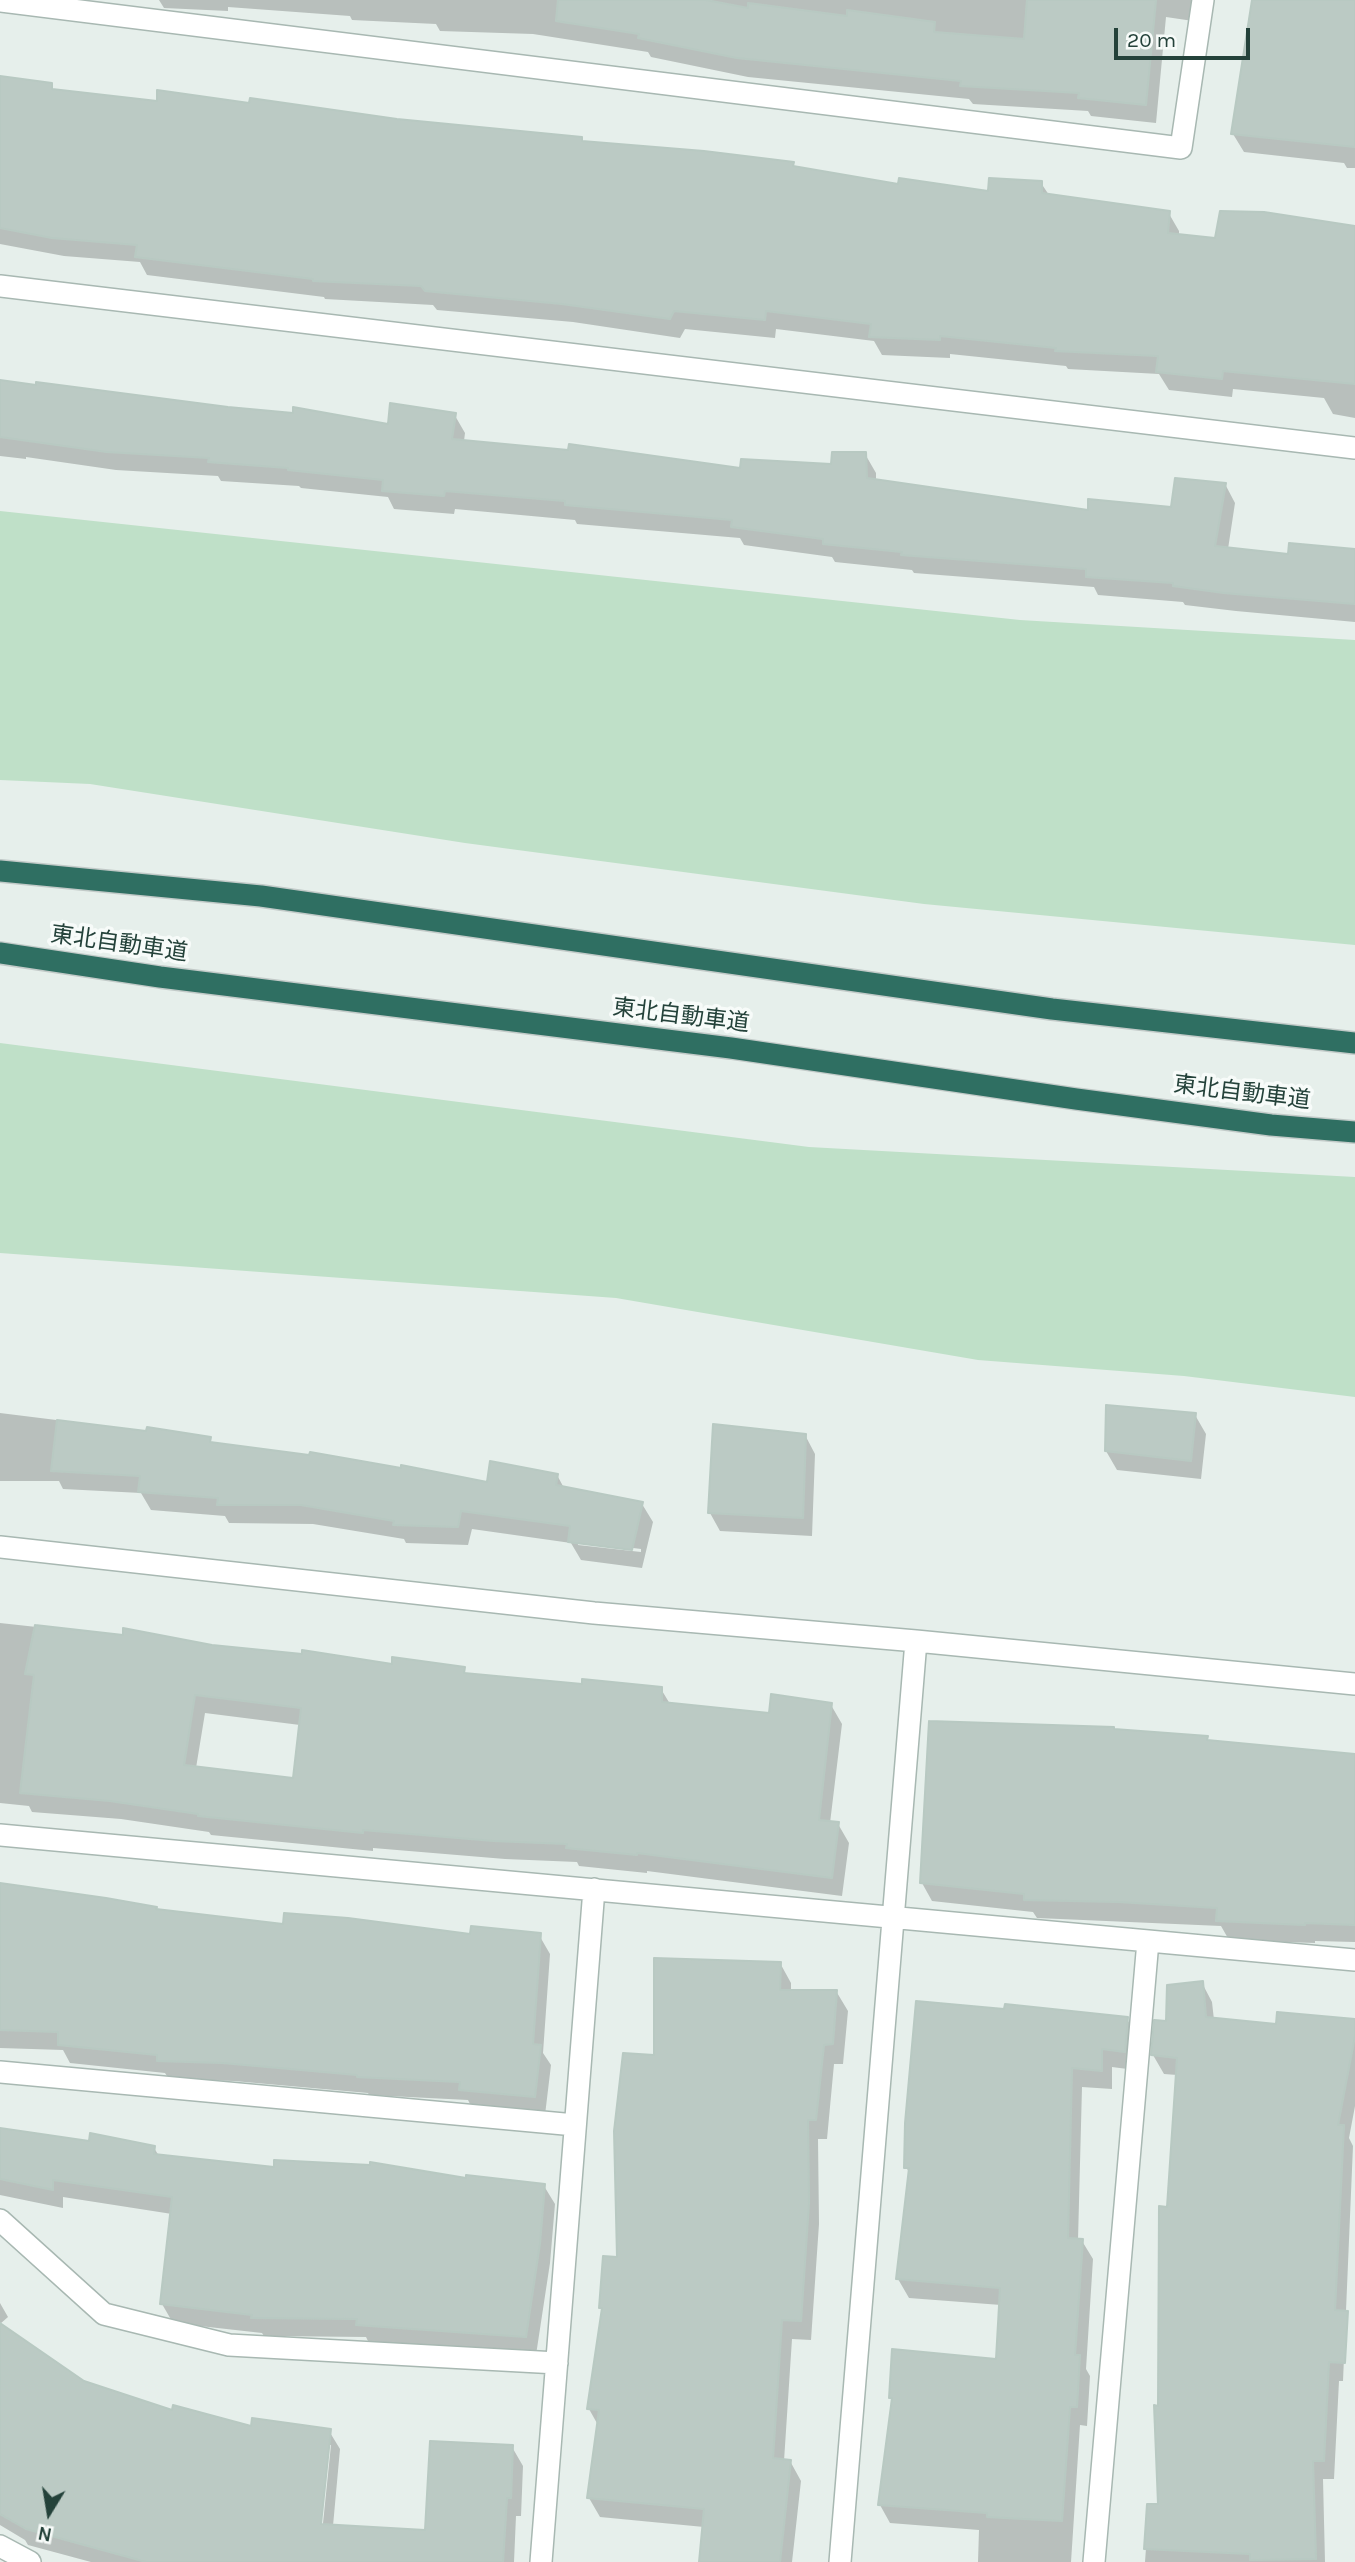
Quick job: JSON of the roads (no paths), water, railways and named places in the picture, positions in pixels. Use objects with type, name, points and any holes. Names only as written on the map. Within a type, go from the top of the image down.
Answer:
[{"type":"highway","points":[[0,871],[261,896],[1052,1009],[1355,1043]]},
{"type":"highway","name":"東北自動車道","points":[[0,953],[160,977],[731,1048],[1271,1125],[1355,1132]]},
{"type":"street","points":[[8,1],[1181,148],[1203,0]]},
{"type":"street","points":[[0,286],[1355,448]]},
{"type":"street","points":[[0,1547],[594,1614],[916,1641],[1355,1684]]},
{"type":"street","points":[[840,2562],[916,1641]]},
{"type":"street","points":[[0,1835],[1355,1960]]},
{"type":"street","points":[[541,2562],[594,1889]]},
{"type":"street","points":[[1094,2562],[1148,1941]]},
{"type":"street","points":[[0,2072],[575,2125]]},
{"type":"street","points":[[0,2220],[104,2315],[229,2345],[557,2363]]},
{"type":"street","points":[[0,2546],[30,2562]]}]
